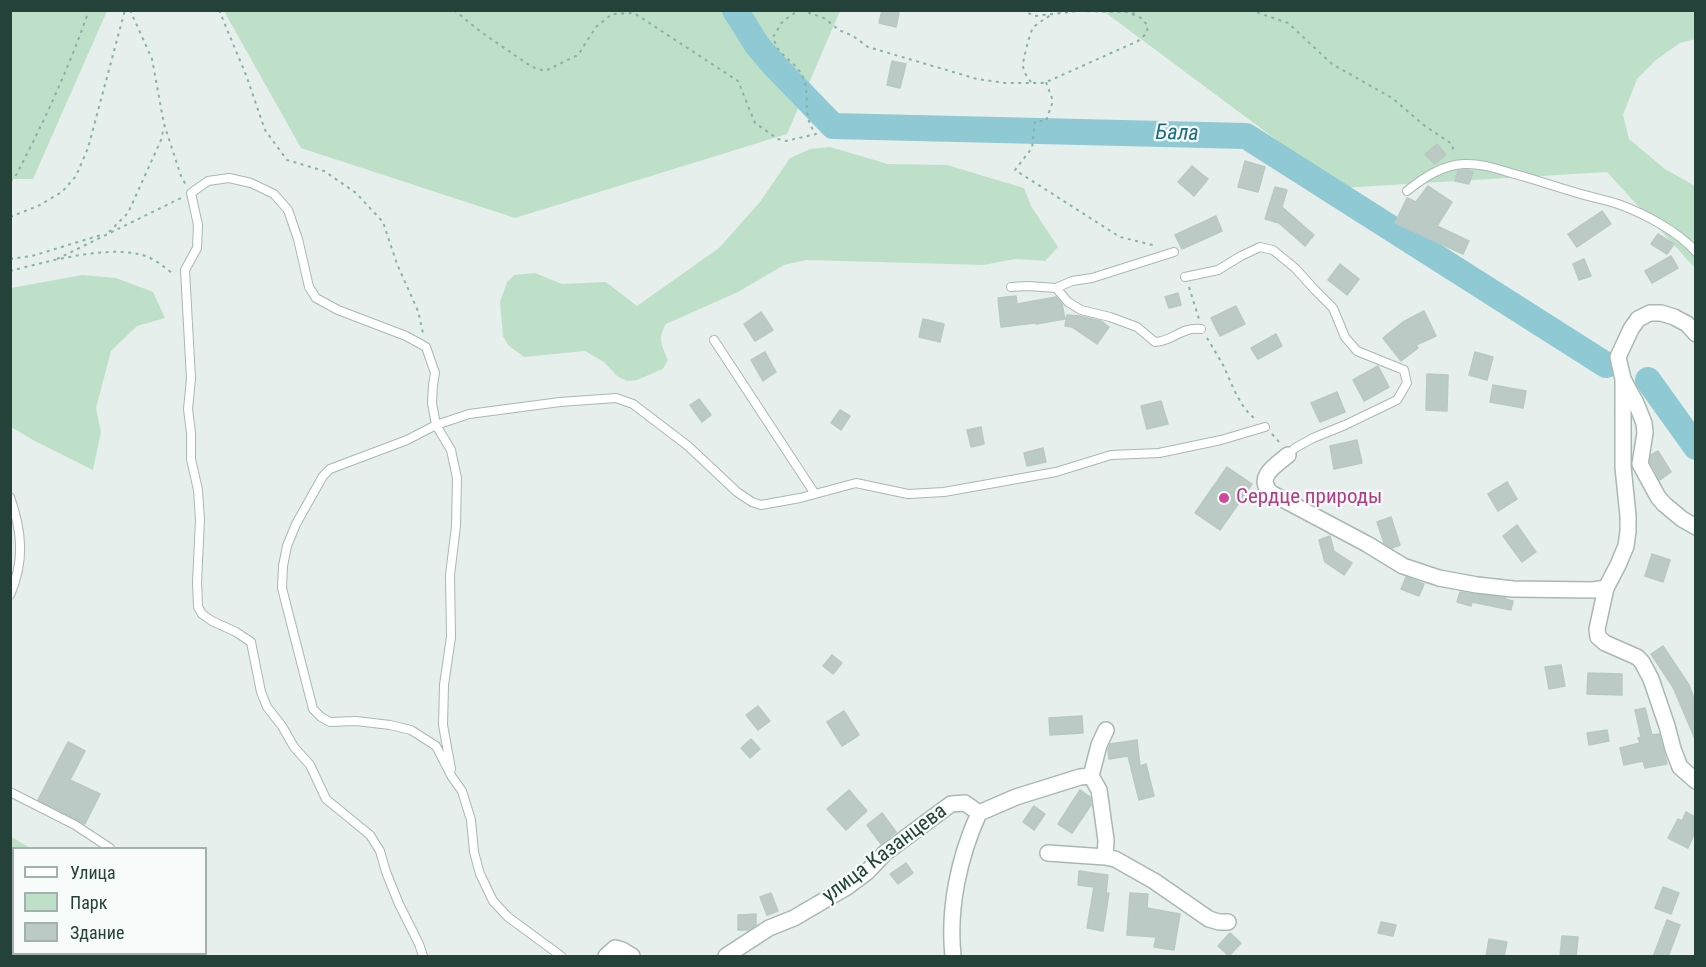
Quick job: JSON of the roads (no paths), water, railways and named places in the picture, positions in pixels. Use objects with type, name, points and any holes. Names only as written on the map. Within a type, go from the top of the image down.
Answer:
[{"type":"street","points":[[1695,333],[1687,324],[1661,313],[1650,313],[1638,319],[1618,357],[1623,379],[1623,467],[1628,531],[1626,546],[1606,588],[1598,619],[1598,637],[1605,644],[1637,657],[1642,662],[1651,679],[1680,767],[1695,781]]},
{"type":"street","points":[[1623,379],[1644,423],[1645,433],[1640,464],[1664,504],[1695,527]]},
{"type":"street","points":[[1288,455],[1269,471],[1265,479],[1265,488],[1271,494],[1367,544],[1403,566],[1439,578],[1513,589],[1593,590],[1606,588]]},
{"type":"street","points":[[1105,857],[1106,840],[1099,790],[1091,776],[1099,745],[1106,730]]},
{"type":"street","points":[[979,813],[1016,797],[1080,777],[1091,776]]},
{"type":"street","name":"улица Казанцева","points":[[726,957],[769,928],[794,918],[847,887],[867,872],[885,853],[951,804],[965,803],[979,813],[968,836],[956,888],[951,937],[953,957]]},
{"type":"street","points":[[1048,853],[1115,859],[1145,876],[1209,919],[1228,922]]},
{"type":"street","points":[[606,957],[615,948],[632,957]]},
{"type":"lane","points":[[1407,191],[1439,170],[1456,165],[1477,164],[1501,169],[1617,204],[1636,212],[1673,232],[1689,244],[1695,252]]},
{"type":"lane","points":[[423,957],[419,944],[394,894],[380,851],[370,835],[326,799],[310,765],[294,747],[282,726],[267,707],[261,692],[250,642],[236,632],[212,621],[202,614],[198,607],[200,520],[198,490],[191,459],[188,409],[191,379],[185,270],[197,248],[198,225],[191,193],[208,181],[229,178],[251,183],[274,194],[288,210],[298,239],[309,287],[316,298],[338,310],[406,336],[426,347],[435,373],[432,402],[436,425],[451,450],[457,488],[456,536],[450,575],[451,637],[444,685],[443,725],[452,777]]},
{"type":"lane","points":[[1185,277],[1218,270],[1260,247],[1273,250],[1295,268],[1333,308],[1345,337],[1357,351],[1404,370],[1407,383],[1397,400],[1313,438],[1295,448],[1288,455]]},
{"type":"lane","points":[[1011,287],[1056,288],[1072,281],[1092,278],[1174,252]]},
{"type":"lane","points":[[1056,288],[1068,302],[1081,310],[1110,316],[1137,327],[1155,342],[1164,342],[1190,328],[1201,328]]},
{"type":"lane","points":[[714,340],[815,494]]},
{"type":"lane","points":[[561,957],[507,917],[493,901],[480,874],[474,852],[471,820],[462,791],[436,746],[411,730],[356,721],[330,722],[313,709],[282,588],[283,566],[287,546],[296,524],[323,476],[330,469],[407,440],[436,425],[469,414],[569,401],[616,398],[633,404],[688,446],[737,492],[761,505],[856,483],[908,494],[944,492],[1056,472],[1111,456],[1159,453],[1265,427]]},
{"type":"lane","points":[[10,496],[18,519],[21,557],[15,585],[10,595]]},
{"type":"lane","points":[[10,792],[75,825],[107,847]]},
{"type":"waterway","name":"Бала","points":[[735,10],[757,45],[833,126],[1246,136],[1606,365]]},
{"type":"waterway","name":"Бала","points":[[1648,380],[1696,447]]},
{"type":"place","name":"Сердце природы","points":[[1224,498]]}]
